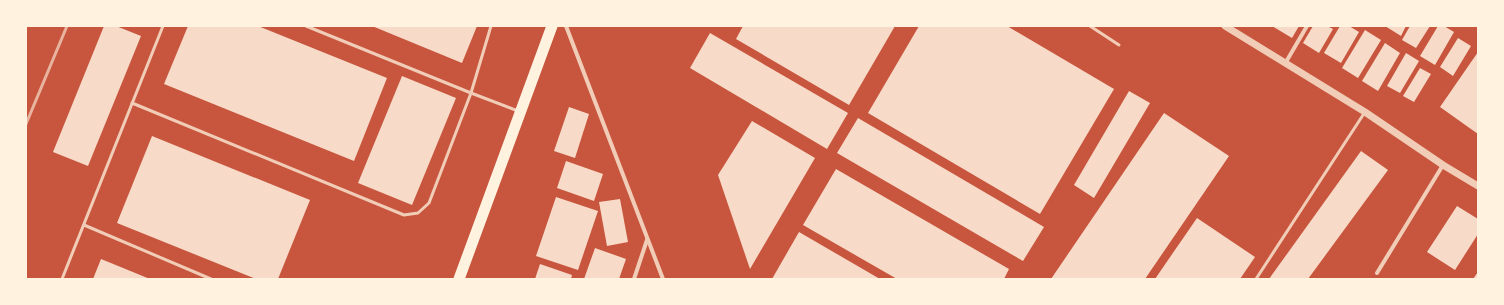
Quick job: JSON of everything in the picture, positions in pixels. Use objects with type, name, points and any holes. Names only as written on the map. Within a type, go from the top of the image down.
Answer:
[{"type":"highway","points":[[459,279],[552,26]]},
{"type":"street","points":[[566,26],[663,279]]},
{"type":"street","points":[[1226,26],[1365,112],[1443,165],[1478,186]]},
{"type":"street","points":[[1286,62],[1307,26]]},
{"type":"street","points":[[1377,273],[1443,165]]},
{"type":"street","points":[[634,279],[647,240]]},
{"type":"lane","points":[[62,279],[163,26]]},
{"type":"lane","points":[[306,26],[521,112]]},
{"type":"lane","points":[[132,103],[404,215],[418,213],[429,202],[471,93],[491,26]]},
{"type":"lane","points":[[1090,26],[1119,45]]},
{"type":"lane","points":[[1256,279],[1365,112]]},
{"type":"lane","points":[[84,225],[211,279]]},
{"type":"building","points":[[104,26],[116,26],[141,36],[88,166],[53,152]]},
{"type":"building","points":[[188,26],[258,26],[387,78],[354,161],[164,84]]},
{"type":"building","points":[[372,26],[477,26],[462,63]]},
{"type":"building","points":[[743,26],[895,26],[849,105],[736,39]]},
{"type":"building","points":[[919,26],[1007,26],[1114,89],[1040,214],[868,113]]},
{"type":"building","points":[[1272,26],[1299,26],[1292,38]]},
{"type":"building","points":[[1313,26],[1327,26],[1333,29],[1319,53],[1303,43]]},
{"type":"building","points":[[1340,26],[1349,26],[1359,32],[1341,63],[1324,53]]},
{"type":"building","points":[[1385,26],[1406,26],[1401,36]]},
{"type":"building","points":[[1410,26],[1430,26],[1416,48],[1402,40]]},
{"type":"building","points":[[1438,26],[1444,26],[1454,32],[1435,65],[1420,56]]},
{"type":"building","points":[[1365,30],[1381,40],[1358,78],[1342,68]]},
{"type":"building","points":[[710,33],[848,113],[827,149],[690,68]]},
{"type":"building","points":[[1458,38],[1471,46],[1453,76],[1440,67]]},
{"type":"building","points":[[1385,43],[1400,53],[1378,91],[1362,81]]},
{"type":"building","points":[[1478,52],[1478,134],[1440,107]]},
{"type":"building","points":[[1406,53],[1419,61],[1400,93],[1387,86]]},
{"type":"building","points":[[1420,68],[1431,74],[1414,102],[1403,96]]},
{"type":"building","points":[[402,76],[456,98],[412,205],[358,183]]},
{"type":"building","points":[[1129,91],[1150,103],[1094,198],[1074,185]]},
{"type":"building","points":[[569,107],[589,114],[575,158],[554,151]]},
{"type":"building","points":[[1164,113],[1229,156],[1145,279],[1051,279]]},
{"type":"building","points":[[858,118],[1044,227],[1023,261],[837,153]]},
{"type":"building","points":[[752,121],[815,158],[750,269],[718,175]]},
{"type":"building","points":[[152,136],[310,200],[278,279],[256,279],[117,223]]},
{"type":"building","points":[[1361,151],[1388,170],[1308,279],[1269,279]]},
{"type":"building","points":[[566,161],[603,174],[594,201],[557,188]]},
{"type":"building","points":[[836,169],[1009,269],[1004,279],[897,279],[803,225]]},
{"type":"building","points":[[556,197],[598,211],[578,270],[536,256]]},
{"type":"building","points":[[620,199],[628,242],[607,246],[599,202]]},
{"type":"building","points":[[1457,206],[1478,219],[1478,234],[1455,270],[1427,252]]},
{"type":"building","points":[[1197,218],[1255,257],[1240,279],[1155,279]]},
{"type":"building","points":[[799,232],[880,279],[772,279]]},
{"type":"building","points":[[595,248],[626,259],[619,279],[584,279]]},
{"type":"building","points":[[101,259],[150,279],[93,279]]},
{"type":"building","points":[[540,264],[572,275],[571,279],[535,279]]},
{"type":"building","points":[[1478,272],[1478,279],[1473,279]]},
{"type":"railway","points":[[26,124],[67,26]]}]
